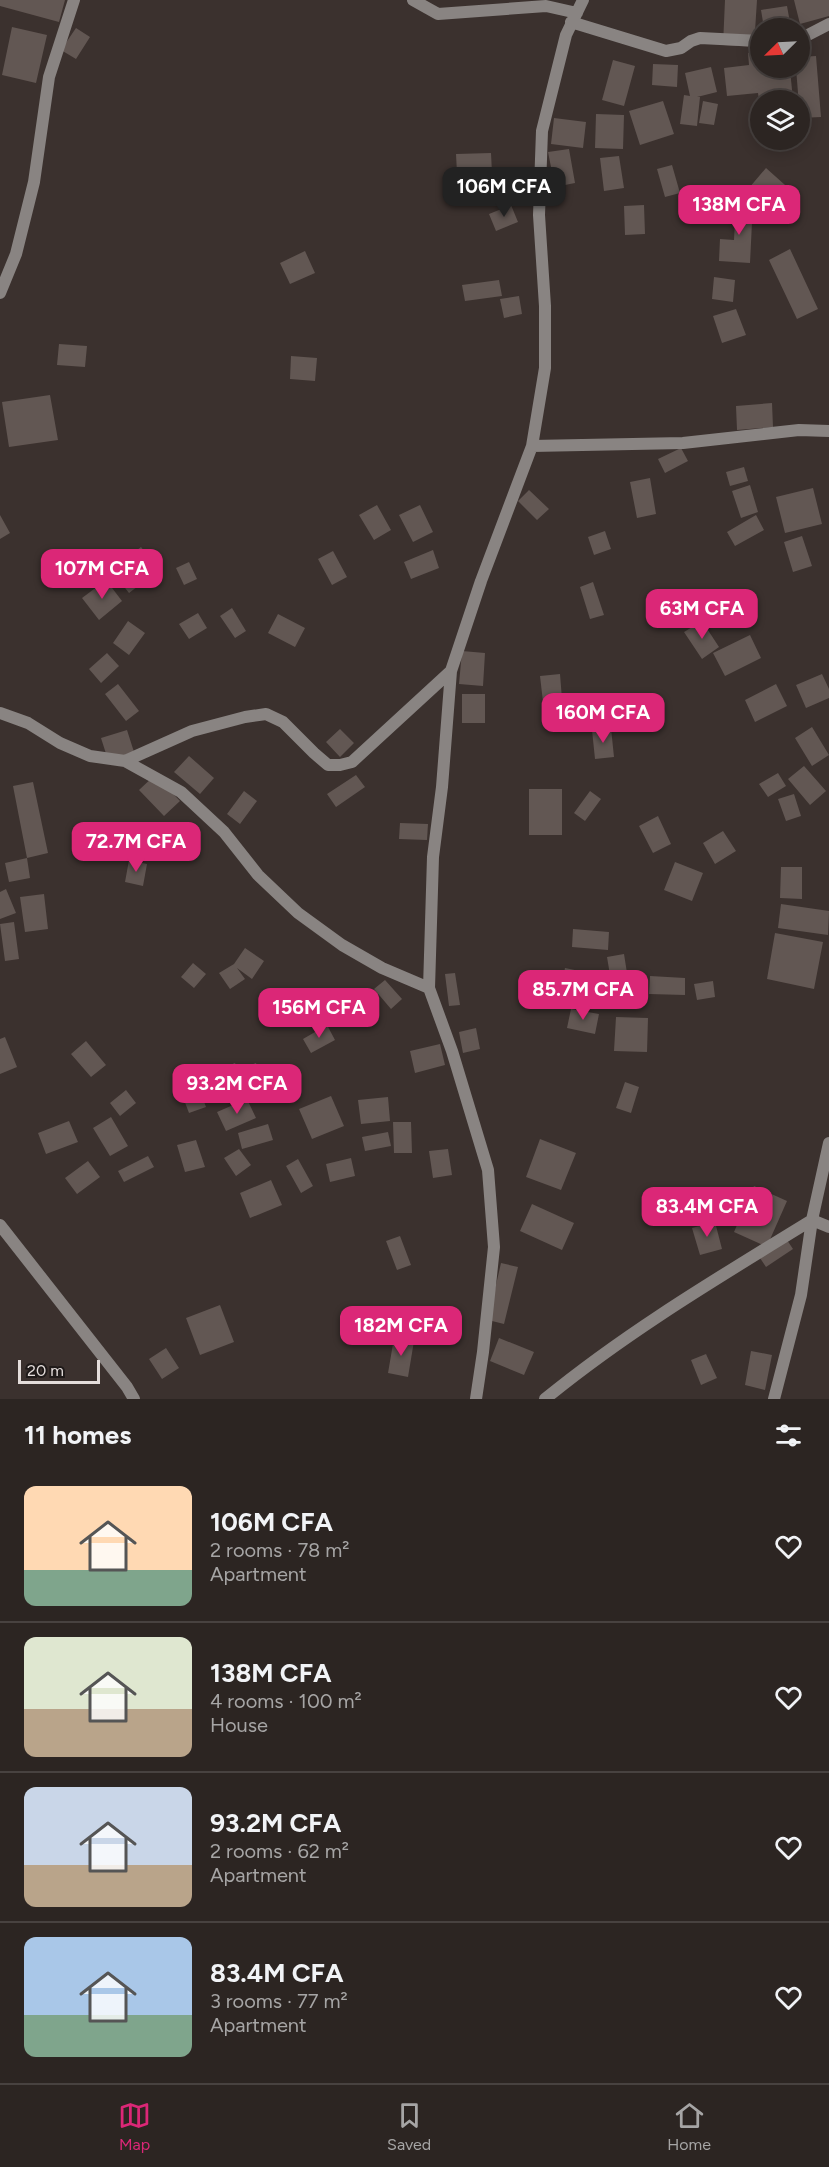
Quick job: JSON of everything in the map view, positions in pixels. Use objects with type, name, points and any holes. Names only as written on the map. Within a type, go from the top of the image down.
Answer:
[{"type":"street","points":[[0,293],[16,254],[31,193],[49,77],[74,0]]},
{"type":"street","points":[[413,0],[438,14],[546,6],[666,51],[681,48],[700,38],[750,40]]},
{"type":"street","points":[[476,1399],[494,1247],[488,1170],[452,1051],[429,988],[433,857],[442,787],[447,695],[451,671],[481,581],[532,446],[545,368],[545,306],[539,215],[542,131],[566,35],[583,0]]},
{"type":"street","points":[[810,34],[829,24]]},
{"type":"street","points":[[532,446],[683,443],[799,430],[829,431]]},
{"type":"street","points":[[125,761],[192,731],[266,714],[283,722],[328,765],[352,762],[451,671]]},
{"type":"street","points":[[0,713],[28,723],[60,743],[90,756],[125,761],[181,792],[224,832],[258,875],[298,913],[342,945],[372,962],[429,988]]},
{"type":"street","points":[[774,1399],[801,1295],[829,1143]]},
{"type":"street","points":[[813,1220],[829,1227]]},
{"type":"street","points":[[545,1399],[672,1307],[813,1220]]},
{"type":"street","points":[[0,1225],[134,1399]]},
{"type":"building","points":[[0,0],[65,0],[59,22],[0,6]]},
{"type":"building","points":[[725,0],[757,0],[756,18],[750,18],[750,47],[723,45]]},
{"type":"building","points":[[794,0],[829,0],[829,16],[810,21],[810,18],[798,18]]},
{"type":"building","points":[[787,6],[789,18],[762,18],[761,10]]},
{"type":"building","points":[[12,27],[47,35],[36,83],[2,75]]},
{"type":"building","points":[[76,28],[90,37],[76,59],[61,50]]},
{"type":"building","points":[[748,53],[750,53],[750,78],[791,78],[792,90],[750,90],[750,94],[727,96],[724,68],[749,65]]},
{"type":"building","points":[[810,56],[816,56],[821,117],[810,118],[810,90],[798,90],[797,78],[810,78]]},
{"type":"building","points":[[613,60],[635,66],[624,106],[602,100]]},
{"type":"building","points":[[653,64],[678,65],[677,87],[652,85]]},
{"type":"building","points":[[711,67],[717,92],[697,97],[700,97],[697,126],[680,124],[684,95],[690,96],[685,73]]},
{"type":"building","points":[[663,101],[674,134],[640,145],[629,111]]},
{"type":"building","points":[[703,101],[718,104],[714,125],[699,123]]},
{"type":"building","points":[[596,114],[624,115],[623,149],[595,148]]},
{"type":"building","points":[[554,118],[586,122],[583,148],[551,144]]},
{"type":"building","points":[[569,149],[575,183],[555,187],[548,152]]},
{"type":"building","points":[[491,153],[492,173],[457,173],[456,154]]},
{"type":"building","points":[[619,156],[624,188],[604,191],[600,158]]},
{"type":"building","points":[[672,165],[680,193],[665,197],[657,169]]},
{"type":"building","points":[[766,168],[794,193],[776,212],[749,188]]},
{"type":"building","points":[[736,201],[753,202],[750,263],[719,261],[720,239],[734,240]]},
{"type":"building","points":[[511,205],[518,222],[496,231],[489,214]]},
{"type":"building","points":[[644,205],[645,234],[625,235],[624,206]]},
{"type":"building","points":[[790,249],[818,309],[797,319],[769,260]]},
{"type":"building","points":[[305,251],[315,273],[290,284],[280,263]]},
{"type":"building","points":[[714,277],[735,280],[733,302],[712,299]]},
{"type":"building","points":[[499,280],[502,296],[465,301],[462,285]]},
{"type":"building","points":[[519,296],[522,314],[504,318],[500,299]]},
{"type":"building","points":[[736,309],[746,335],[722,343],[713,316]]},
{"type":"building","points":[[59,344],[87,346],[85,367],[57,365]]},
{"type":"building","points":[[291,356],[317,358],[315,381],[290,379]]},
{"type":"building","points":[[50,395],[58,440],[9,447],[2,402]]},
{"type":"building","points":[[772,403],[773,427],[737,430],[736,406]]},
{"type":"building","points":[[681,448],[688,461],[665,473],[658,459]]},
{"type":"building","points":[[744,467],[748,481],[730,486],[726,472]]},
{"type":"building","points":[[650,478],[656,514],[637,518],[630,482]]},
{"type":"building","points":[[750,485],[758,512],[741,518],[732,491]]},
{"type":"building","points":[[813,488],[822,524],[785,533],[776,497]]},
{"type":"building","points":[[529,490],[549,509],[537,520],[518,501]]},
{"type":"building","points":[[377,505],[391,530],[374,540],[359,515]]},
{"type":"building","points":[[420,505],[433,532],[413,542],[399,515]]},
{"type":"building","points":[[0,515],[10,533],[0,539]]},
{"type":"building","points":[[756,515],[764,530],[735,546],[727,532]]},
{"type":"building","points":[[605,531],[611,549],[594,555],[588,537]]},
{"type":"building","points":[[802,536],[812,566],[793,572],[784,542]]},
{"type":"building","points":[[141,547],[159,570],[129,593],[111,570]]},
{"type":"building","points":[[433,550],[439,568],[411,579],[404,562]]},
{"type":"building","points":[[69,551],[80,579],[64,586],[53,558]]},
{"type":"building","points":[[333,551],[347,577],[332,585],[318,559]]},
{"type":"building","points":[[189,562],[197,579],[184,585],[176,568]]},
{"type":"building","points":[[106,580],[122,601],[99,620],[82,598]]},
{"type":"building","points":[[593,582],[604,615],[590,619],[580,587]]},
{"type":"building","points":[[232,608],[246,631],[235,638],[220,616]]},
{"type":"building","points":[[198,613],[207,628],[189,639],[179,624]]},
{"type":"building","points":[[278,614],[305,628],[295,647],[268,633]]},
{"type":"building","points":[[128,621],[145,633],[129,655],[113,643]]},
{"type":"building","points":[[702,621],[719,647],[702,659],[684,632]]},
{"type":"building","points":[[750,635],[761,658],[725,676],[713,653]]},
{"type":"building","points":[[462,651],[485,653],[483,686],[459,684]]},
{"type":"building","points":[[107,653],[119,666],[101,683],[89,669]]},
{"type":"building","points":[[560,674],[562,699],[543,702],[540,676]]},
{"type":"building","points":[[822,674],[829,689],[829,698],[806,708],[796,685]]},
{"type":"building","points":[[118,684],[139,711],[126,721],[105,694]]},
{"type":"building","points":[[776,684],[787,706],[755,722],[745,700]]},
{"type":"building","points":[[462,694],[485,694],[485,723],[462,723]]},
{"type":"building","points":[[812,727],[829,755],[812,766],[795,738]]},
{"type":"building","points":[[611,728],[614,757],[595,759],[592,730]]},
{"type":"building","points":[[340,729],[354,743],[340,757],[326,742]]},
{"type":"building","points":[[127,730],[134,752],[108,760],[101,738]]},
{"type":"building","points":[[189,756],[214,778],[200,794],[174,772]]},
{"type":"building","points":[[804,766],[826,791],[810,805],[788,779]]},
{"type":"building","points":[[778,773],[786,786],[768,797],[759,784]]},
{"type":"building","points":[[155,775],[180,801],[164,816],[139,790]]},
{"type":"building","points":[[356,775],[365,787],[336,807],[327,794]]},
{"type":"building","points":[[33,782],[48,853],[27,858],[13,786]]},
{"type":"building","points":[[529,789],[562,789],[562,835],[529,835]]},
{"type":"building","points":[[244,791],[257,801],[240,824],[227,814]]},
{"type":"building","points":[[590,791],[601,799],[585,821],[574,813]]},
{"type":"building","points":[[794,794],[801,816],[786,821],[778,799]]},
{"type":"building","points":[[658,816],[671,844],[653,853],[639,826]]},
{"type":"building","points":[[400,823],[428,824],[427,840],[399,839]]},
{"type":"building","points":[[723,831],[736,851],[715,864],[703,843]]},
{"type":"building","points":[[27,858],[30,878],[9,882],[5,863]]},
{"type":"building","points":[[129,860],[147,864],[143,886],[125,882]]},
{"type":"building","points":[[675,862],[703,873],[692,901],[664,890]]},
{"type":"building","points":[[781,867],[802,867],[802,899],[780,898]]},
{"type":"building","points":[[6,889],[16,913],[0,919],[0,892]]},
{"type":"building","points":[[44,894],[48,929],[25,932],[20,897]]},
{"type":"building","points":[[781,904],[829,911],[828,935],[778,928]]},
{"type":"building","points":[[14,922],[19,959],[5,961],[0,924]]},
{"type":"building","points":[[573,929],[609,932],[608,950],[572,947]]},
{"type":"building","points":[[775,933],[823,942],[814,989],[767,979]]},
{"type":"building","points":[[245,948],[264,961],[252,979],[237,968],[245,979],[230,989],[219,973],[234,964]]},
{"type":"building","points":[[624,954],[627,973],[610,975],[607,957]]},
{"type":"building","points":[[193,963],[206,974],[194,988],[181,977]]},
{"type":"building","points":[[565,968],[599,975],[593,1004],[559,997]]},
{"type":"building","points":[[455,973],[460,1005],[449,1006],[445,974]]},
{"type":"building","points":[[650,976],[685,978],[685,995],[649,994]]},
{"type":"building","points":[[385,980],[402,999],[391,1009],[374,989]]},
{"type":"building","points":[[713,981],[715,997],[697,1000],[694,984]]},
{"type":"building","points":[[571,1009],[599,1014],[595,1034],[567,1028]]},
{"type":"building","points":[[616,1017],[648,1018],[647,1052],[614,1051]]},
{"type":"building","points":[[327,1025],[335,1040],[311,1053],[303,1039]]},
{"type":"building","points":[[476,1028],[480,1049],[463,1053],[459,1032]]},
{"type":"building","points":[[5,1037],[17,1067],[0,1074],[0,1039]]},
{"type":"building","points":[[86,1041],[106,1065],[91,1077],[71,1054]]},
{"type":"building","points":[[440,1044],[445,1065],[415,1073],[410,1051]]},
{"type":"building","points":[[235,1063],[238,1070],[256,1063],[262,1080],[245,1086],[248,1094],[227,1102],[215,1071]]},
{"type":"building","points":[[195,1078],[206,1107],[189,1113],[178,1084]]},
{"type":"building","points":[[625,1082],[639,1087],[631,1113],[616,1108]]},
{"type":"building","points":[[126,1090],[136,1103],[120,1116],[110,1103]]},
{"type":"building","points":[[331,1096],[344,1126],[312,1139],[299,1109]]},
{"type":"building","points":[[388,1097],[390,1121],[361,1124],[358,1100]]},
{"type":"building","points":[[247,1099],[256,1118],[226,1131],[217,1112]]},
{"type":"building","points":[[111,1117],[128,1146],[110,1156],[93,1128]]},
{"type":"building","points":[[69,1121],[78,1142],[46,1154],[38,1133]]},
{"type":"building","points":[[393,1122],[411,1122],[412,1153],[394,1153]]},
{"type":"building","points":[[268,1124],[273,1140],[242,1149],[238,1133]]},
{"type":"building","points":[[388,1132],[391,1146],[365,1151],[362,1137]]},
{"type":"building","points":[[540,1139],[576,1153],[561,1190],[526,1177]]},
{"type":"building","points":[[196,1140],[205,1167],[185,1172],[177,1145]]},
{"type":"building","points":[[239,1149],[251,1165],[236,1176],[224,1158]]},
{"type":"building","points":[[448,1149],[452,1175],[433,1178],[429,1151]]},
{"type":"building","points":[[148,1156],[154,1167],[124,1182],[118,1171]]},
{"type":"building","points":[[351,1158],[355,1176],[330,1182],[326,1164]]},
{"type":"building","points":[[298,1159],[313,1186],[301,1193],[286,1166]]},
{"type":"building","points":[[88,1161],[100,1177],[77,1194],[65,1178]]},
{"type":"building","points":[[271,1180],[282,1205],[250,1218],[240,1193]]},
{"type":"building","points":[[754,1186],[787,1201],[768,1244],[783,1234],[793,1249],[766,1267],[756,1252],[765,1246],[734,1232]]},
{"type":"building","points":[[532,1204],[574,1223],[562,1250],[520,1231]]},
{"type":"building","points":[[715,1222],[722,1249],[700,1255],[692,1228]]},
{"type":"building","points":[[400,1236],[411,1265],[397,1270],[386,1241]]},
{"type":"building","points":[[501,1263],[518,1267],[504,1324],[488,1320]]},
{"type":"building","points":[[220,1305],[234,1342],[200,1355],[186,1318]]},
{"type":"building","points":[[394,1338],[414,1341],[408,1377],[388,1373]]},
{"type":"building","points":[[499,1338],[534,1352],[524,1375],[490,1361]]},
{"type":"building","points":[[166,1348],[179,1368],[162,1379],[149,1359]]},
{"type":"building","points":[[751,1351],[772,1355],[765,1390],[745,1385]]},
{"type":"building","points":[[706,1354],[717,1378],[701,1385],[691,1360]]}]
